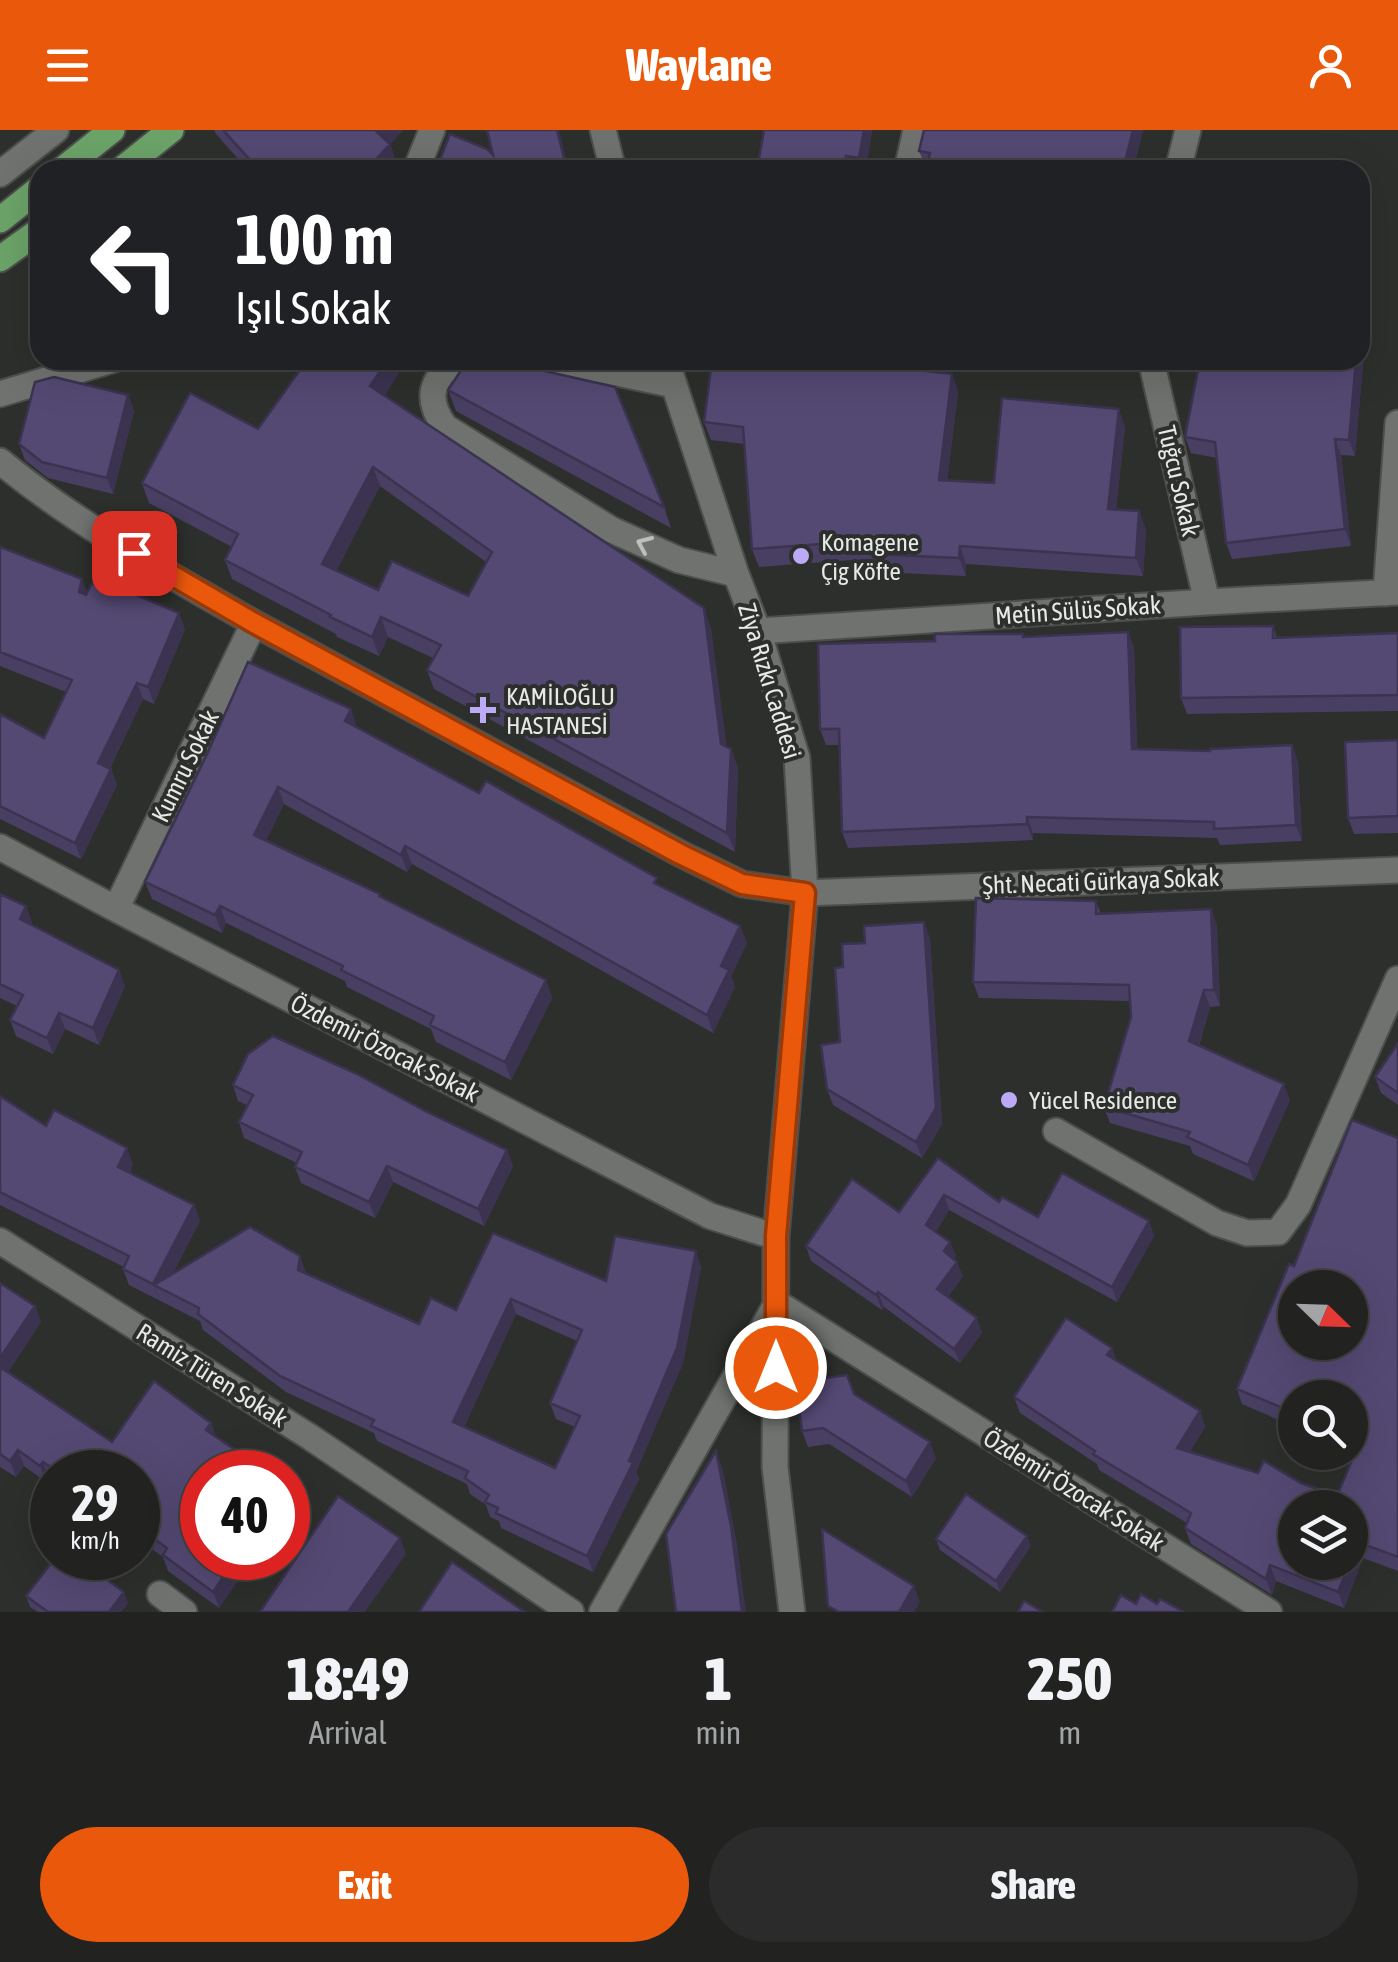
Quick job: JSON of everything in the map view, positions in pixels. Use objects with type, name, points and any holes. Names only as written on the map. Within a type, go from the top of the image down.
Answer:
[{"type":"main road","points":[[74,160],[112,130]]},
{"type":"main road","points":[[134,160],[171,130]]},
{"type":"main road","points":[[0,220],[30,196]]},
{"type":"main road","points":[[0,259],[30,237]]},
{"type":"street","points":[[0,174],[56,130]]},
{"type":"street","points":[[420,160],[432,130]]},
{"type":"street","points":[[603,130],[610,160]]},
{"type":"street","points":[[909,160],[916,130]]},
{"type":"street","points":[[1180,160],[1188,130]]},
{"type":"street","points":[[0,394],[79,370]]},
{"type":"street","points":[[444,370],[434,385],[434,410],[445,426],[612,530],[679,560],[736,574]]},
{"type":"street","name":"Tuğcu Sokak","points":[[1147,370],[1207,602]]},
{"type":"street","name":"Ziya Rızkı Caddesi","points":[[670,372],[797,758],[805,893],[776,1236],[776,1466],[792,1612]]},
{"type":"street","points":[[1392,593],[1398,423]]},
{"type":"street","name":"Şht. Necati Gürkaya Sokak","points":[[0,462],[40,494],[109,538],[254,623],[742,884],[805,893],[1398,870]]},
{"type":"street","name":"Metin Sülüs Sokak","points":[[758,630],[1392,593]]},
{"type":"street","name":"Kumru Sokak","points":[[116,909],[254,623]]},
{"type":"street","name":"Özdemir Özocak Sokak","points":[[0,846],[710,1216],[776,1236]]},
{"type":"street","points":[[1056,1131],[1217,1224],[1247,1233],[1278,1232],[1298,1205],[1398,979]]},
{"type":"street","name":"Ramiz Türen Sokak","points":[[0,1241],[310,1437],[571,1612]]},
{"type":"street","points":[[602,1612],[777,1302]]},
{"type":"street","name":"Özdemir Özocak Sokak","points":[[777,1302],[1269,1612]]},
{"type":"street","points":[[160,1594],[184,1612]]},
{"type":"building","points":[[223,130],[378,130],[390,144],[375,160],[250,160]]},
{"type":"building","points":[[487,130],[557,130],[564,160],[440,160],[450,134],[493,155]]},
{"type":"building","points":[[764,130],[864,130],[859,158],[759,160]]},
{"type":"building","points":[[924,130],[1133,130],[1126,160],[928,160],[930,153],[919,151]]},
{"type":"building","points":[[300,370],[381,370],[370,386],[704,608],[721,744],[731,749],[727,833],[427,670],[441,645],[381,617],[372,637],[225,560],[238,534],[142,483],[190,393],[258,429]],"holes":[[[373,467],[492,552],[468,596],[392,561],[378,590],[322,564]]]},
{"type":"building","points":[[461,370],[540,370],[615,387],[664,507],[448,390]]},
{"type":"building","points":[[711,370],[917,370],[952,374],[939,480],[994,483],[1002,398],[1119,409],[1108,509],[1139,511],[1136,558],[960,546],[959,558],[849,553],[849,542],[752,549],[743,427],[704,422]]},
{"type":"building","points":[[1198,370],[1355,370],[1349,440],[1335,439],[1345,529],[1226,543],[1215,442],[1185,437]]},
{"type":"building","points":[[54,377],[128,395],[107,478],[42,462],[19,444],[35,382]]},
{"type":"building","points":[[0,547],[82,579],[79,592],[86,595],[92,583],[106,588],[108,583],[179,613],[148,687],[137,683],[98,763],[111,769],[75,843],[0,806],[0,714],[44,738],[72,680],[0,652]]},
{"type":"building","points":[[1273,626],[1273,638],[1398,633],[1398,695],[1181,698],[1180,627]]},
{"type":"building","points":[[1128,632],[1132,749],[1210,751],[1292,745],[1296,825],[1214,829],[1214,822],[1027,817],[1027,824],[842,832],[839,729],[820,729],[818,644],[935,641],[935,634],[1023,637]]},
{"type":"building","points":[[248,662],[351,709],[345,721],[479,793],[486,781],[657,878],[654,883],[740,926],[721,966],[729,970],[707,1015],[405,846],[401,855],[278,787],[254,835],[380,894],[546,980],[505,1062],[430,1025],[434,1016],[341,970],[343,966],[220,906],[215,915],[145,882]]},
{"type":"building","points":[[1398,740],[1398,816],[1348,818],[1345,742]]},
{"type":"building","points":[[0,894],[26,906],[20,919],[119,970],[93,1028],[59,1013],[47,1038],[10,1020],[23,995],[0,984]]},
{"type":"building","points":[[976,898],[1096,901],[1096,914],[1211,909],[1214,990],[1204,990],[1189,1041],[1284,1084],[1248,1165],[1187,1137],[1190,1132],[1104,1107],[1131,1017],[1129,985],[973,982]]},
{"type":"building","points":[[924,922],[936,1108],[916,1142],[827,1089],[821,1045],[840,1042],[835,968],[843,967],[842,944],[865,943],[864,926]]},
{"type":"building","points":[[273,1036],[507,1150],[478,1209],[387,1166],[369,1202],[295,1167],[302,1152],[239,1122],[253,1095],[233,1085],[248,1054]]},
{"type":"building","points":[[1398,1043],[1398,1093],[1375,1077]]},
{"type":"building","points":[[0,1096],[46,1126],[54,1110],[127,1148],[118,1167],[194,1205],[153,1284],[123,1269],[129,1256],[0,1192]]},
{"type":"building","points":[[1352,1120],[1398,1138],[1398,1557],[1368,1546],[1368,1490],[1340,1490],[1348,1470],[1368,1470],[1368,1380],[1278,1380],[1278,1406],[1237,1389],[1278,1290],[1278,1360],[1368,1360],[1368,1270],[1287,1270],[1289,1264],[1294,1266]]},
{"type":"building","points":[[938,1158],[999,1202],[1002,1197],[1038,1217],[1062,1173],[1149,1221],[1112,1287],[944,1195],[926,1225],[950,1242],[944,1251],[957,1262],[937,1289],[977,1318],[954,1349],[878,1292],[876,1295],[806,1246],[852,1179],[899,1212]]},
{"type":"building","points":[[250,1227],[300,1256],[298,1270],[419,1324],[431,1298],[456,1310],[493,1233],[606,1281],[615,1236],[696,1251],[677,1348],[629,1461],[633,1463],[587,1556],[496,1513],[498,1508],[485,1502],[489,1495],[465,1478],[468,1471],[371,1426],[374,1420],[280,1376],[198,1314],[199,1308],[154,1285]],"holes":[[[511,1299],[582,1330],[550,1403],[580,1416],[555,1468],[453,1422]]]},
{"type":"building","points":[[0,1283],[35,1306],[0,1358]]},
{"type":"building","points":[[1066,1318],[1112,1348],[1107,1355],[1200,1411],[1177,1448],[1258,1473],[1264,1461],[1320,1490],[1278,1490],[1278,1568],[1270,1565],[1266,1579],[1185,1528],[1191,1513],[1093,1454],[1095,1451],[1014,1397]]},
{"type":"building","points":[[0,1367],[112,1442],[154,1381],[211,1423],[206,1430],[236,1450],[180,1450],[180,1568],[163,1555],[167,1548],[160,1543],[160,1450],[30,1450],[30,1459],[18,1450],[10,1461],[0,1454]]},
{"type":"building","points":[[847,1375],[854,1394],[930,1442],[906,1481],[823,1428],[802,1431],[796,1382]]},
{"type":"building","points":[[716,1451],[742,1612],[676,1612],[666,1534]]},
{"type":"building","points":[[966,1494],[1027,1536],[996,1581],[936,1539]]},
{"type":"building","points":[[338,1496],[400,1538],[348,1612],[260,1612],[282,1580],[310,1580],[310,1538]]},
{"type":"building","points":[[822,1529],[914,1586],[899,1612],[839,1612],[828,1606]]},
{"type":"building","points":[[452,1562],[525,1612],[419,1612]]},
{"type":"building","points":[[38,1580],[107,1580],[124,1592],[109,1612],[48,1612],[26,1596]]},
{"type":"building","points":[[197,1580],[221,1580],[213,1592]]},
{"type":"building","points":[[1308,1580],[1343,1580],[1338,1592]]},
{"type":"building","points":[[1141,1594],[1157,1604],[1160,1599],[1184,1612],[1112,1612],[1121,1595],[1136,1604]]},
{"type":"building","points":[[1024,1601],[1043,1612],[1018,1612]]},
{"type":"place","name":"Komagene Çig Köfte","points":[[801,556]]},
{"type":"place","name":"KAMİLOĞLU HASTANESİ","points":[[483,710]]},
{"type":"place","name":"Yücel Residence","points":[[1009,1100]]},
{"type":"route","points":[[134,553],[254,623],[680,854],[742,884],[805,893],[776,1236],[776,1368]]}]
